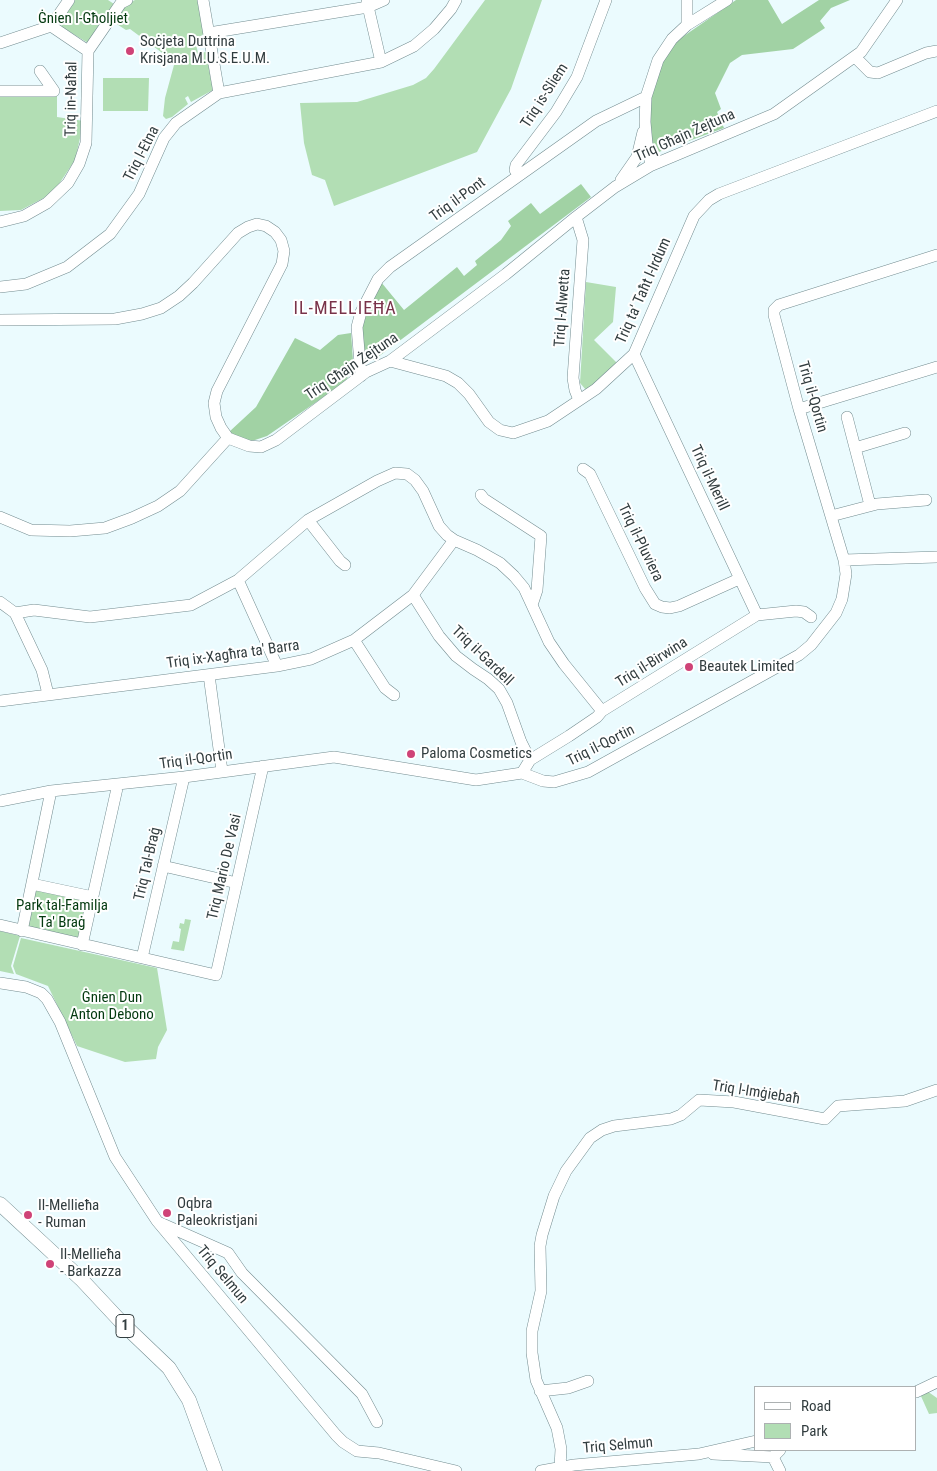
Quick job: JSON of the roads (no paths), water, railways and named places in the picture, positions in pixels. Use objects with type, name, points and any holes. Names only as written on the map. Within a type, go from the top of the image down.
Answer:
[{"type":"main road","name":"1","points":[[0,1204],[82,1279],[124,1325],[169,1368],[189,1400],[215,1471]]},
{"type":"street","points":[[0,43],[27,32],[51,26],[69,0]]},
{"type":"street","points":[[204,0],[219,93]]},
{"type":"street","points":[[209,34],[384,0]]},
{"type":"street","name":"Triq l-Etna","points":[[0,287],[26,284],[67,267],[110,234],[139,194],[164,138],[176,123],[219,93],[381,62],[414,46],[434,29],[456,0]]},
{"type":"street","name":"Triq is-Sliem","points":[[518,175],[515,170],[516,165],[556,112],[577,76],[606,0]]},
{"type":"street","points":[[687,0],[687,25]]},
{"type":"street","points":[[645,122],[637,157],[642,166],[651,155],[646,144],[646,97],[658,60],[672,39],[687,25],[727,0]]},
{"type":"street","name":"Triq Għajn Żejtuna","points":[[228,438],[249,446],[261,447],[276,440],[361,376],[390,361],[506,274],[642,166],[774,114],[855,57],[872,38],[897,0]]},
{"type":"street","points":[[51,26],[88,51],[121,1]]},
{"type":"street","points":[[367,4],[381,62]]},
{"type":"street","points":[[855,57],[870,72],[878,72],[937,50]]},
{"type":"street","name":"Triq in-Naħal","points":[[0,222],[24,216],[47,203],[68,183],[79,164],[86,143],[88,51]]},
{"type":"street","points":[[0,90],[54,91],[40,71]]},
{"type":"street","name":"Triq il-Pont","points":[[361,376],[357,327],[361,312],[378,278],[390,267],[596,121],[646,97]]},
{"type":"street","name":"Triq ta' Taħt l-Irdum","points":[[390,361],[446,376],[458,383],[469,394],[488,422],[500,430],[513,433],[548,421],[596,389],[634,354],[694,216],[709,200],[719,194],[937,111]]},
{"type":"street","name":"Triq l-Alwetta","points":[[576,217],[583,240],[573,378],[574,390],[579,400]]},
{"type":"street","points":[[0,320],[115,319],[142,314],[161,308],[179,296],[238,233],[248,227],[257,224],[266,226],[282,240],[284,251],[282,264],[217,392],[214,403],[216,416],[220,428],[228,438],[180,491],[158,506],[105,528],[70,532],[31,530],[0,517]]},
{"type":"street","name":"Triq il-Qortin","points":[[0,801],[51,791],[184,777],[334,757],[476,780],[522,773],[543,781],[554,782],[588,772],[799,656],[811,645],[836,613],[842,599],[846,574],[832,516],[799,409],[774,310],[779,305],[937,255]]},
{"type":"street","name":"Triq il-Merill","points":[[634,354],[757,615]]},
{"type":"street","points":[[799,409],[937,367]]},
{"type":"street","points":[[847,417],[870,505]]},
{"type":"street","points":[[855,448],[906,433]]},
{"type":"street","name":"Triq il-Pluviera","points":[[583,469],[590,474],[645,588],[655,604],[670,608],[679,606],[739,579]]},
{"type":"street","points":[[15,613],[34,610],[90,617],[191,605],[238,580],[308,520],[376,481],[395,473],[406,474],[415,480],[423,491],[439,526],[454,540],[500,563],[524,588],[549,642],[564,664],[602,711]]},
{"type":"street","points":[[481,495],[484,499],[541,536],[537,590],[532,604]]},
{"type":"street","points":[[832,516],[870,505],[926,500]]},
{"type":"street","points":[[308,520],[345,565]]},
{"type":"street","name":"Triq ix-Xagħra ta' Barra","points":[[0,701],[276,666],[310,659],[354,640],[413,595],[454,540]]},
{"type":"street","points":[[844,560],[937,557]]},
{"type":"street","points":[[238,580],[276,666]]},
{"type":"street","name":"Triq il-Gardell","points":[[413,595],[439,636],[456,656],[499,689],[507,703],[521,742],[530,760]]},
{"type":"street","points":[[0,602],[15,613],[42,670],[48,694]]},
{"type":"street","name":"Triq il-Birwina","points":[[522,773],[530,760],[597,717],[602,711],[757,615],[796,611],[804,612],[811,617]]},
{"type":"street","points":[[354,640],[385,688],[394,694]]},
{"type":"street","points":[[209,675],[222,771]]},
{"type":"street","name":"Triq il-Gardell","points":[[521,742],[523,757],[522,773]]},
{"type":"street","name":"Triq Mario De Vasi","points":[[142,958],[216,975],[263,766]]},
{"type":"street","name":"Triq Tal-Braġ","points":[[142,958],[184,777]]},
{"type":"street","points":[[82,945],[118,784]]},
{"type":"street","points":[[22,931],[51,791]]},
{"type":"street","points":[[163,866],[236,883]]},
{"type":"street","points":[[32,884],[93,898]]},
{"type":"street","points":[[0,925],[142,958]]},
{"type":"street","name":"Triq Selmun","points":[[0,983],[34,989],[41,993],[52,1007],[60,1022],[115,1157],[157,1221],[343,1442],[357,1451],[379,1453],[456,1471]]},
{"type":"street","name":"Triq l-Imġiebaħ","points":[[560,1466],[561,1449],[557,1428],[536,1380],[532,1353],[532,1330],[541,1291],[540,1246],[554,1196],[566,1171],[590,1138],[602,1130],[614,1126],[671,1119],[680,1115],[699,1100],[734,1102],[824,1119],[838,1106],[905,1102],[937,1090]]},
{"type":"street","points":[[157,1221],[228,1253],[242,1273],[362,1394],[377,1422]]},
{"type":"street","points":[[179,1248],[207,1243]]},
{"type":"street","points":[[540,1391],[568,1388],[588,1380]]},
{"type":"street","points":[[917,1392],[937,1382]]},
{"type":"street","name":"Triq Selmun","points":[[698,1454],[754,1440]]},
{"type":"street","points":[[776,1452],[780,1471]]},
{"type":"street","name":"Triq Selmun","points":[[541,1471],[560,1466],[698,1454],[776,1452]]},
{"type":"place","name":"Soċjeta Duttrina Krisjana M.U.S.E.U.M.","points":[[130,51]]},
{"type":"place","name":"Beautek Limited","points":[[689,667]]},
{"type":"place","name":"Paloma Cosmetics","points":[[411,754]]},
{"type":"place","name":"Oqbra Paleokristjani","points":[[167,1213]]},
{"type":"place","name":"Il-Mellieħa - Ruman","points":[[28,1215]]},
{"type":"place","name":"Il-Mellieħa - Barkazza","points":[[50,1264]]},
{"type":"district","name":"IL-MELLIEĦA","points":[[345,309]]},
{"type":"park label","name":"Ġnien l-Għoljiet","points":[[83,19]]},
{"type":"park label","name":"Park tal-Familja Ta' Braġ","points":[[62,914]]},
{"type":"park label","name":"Ġnien Dun Anton Debono","points":[[112,1006]]}]
